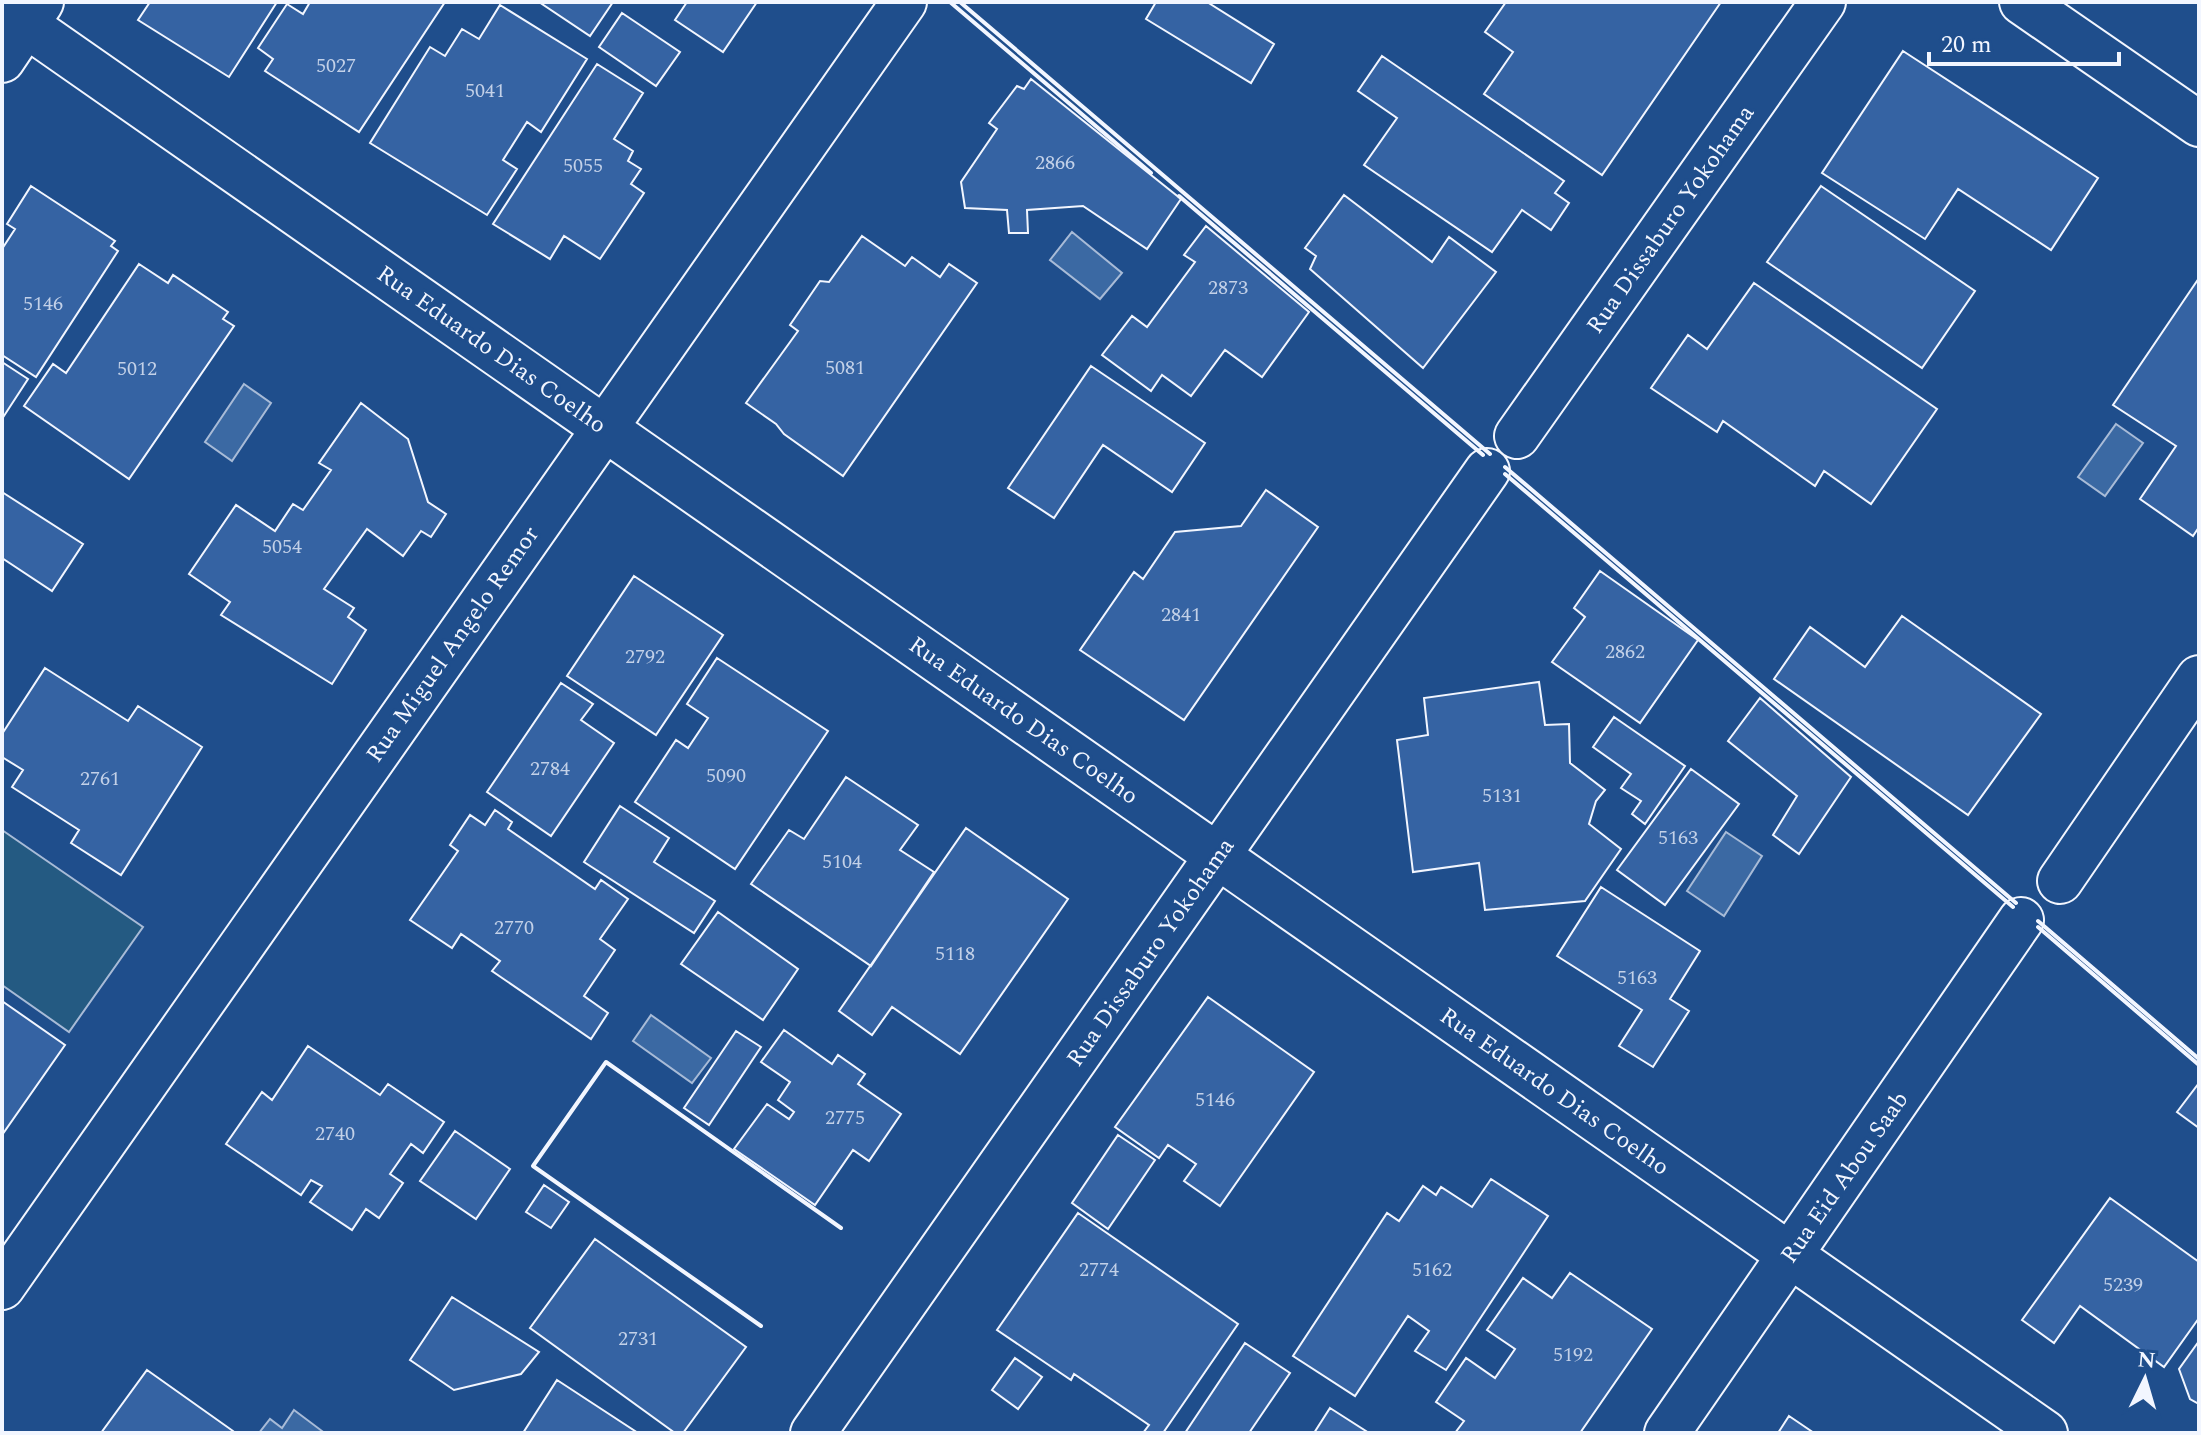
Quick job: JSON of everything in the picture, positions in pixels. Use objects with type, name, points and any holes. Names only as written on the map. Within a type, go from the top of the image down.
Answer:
[{"type":"street","name":"Rua Miguel Angelo Remor","points":[[2,1287],[904,2]]},
{"type":"street","name":"Rua Dissaburo Yokohama","points":[[1517,436],[1823,2]]},
{"type":"street","points":[[2022,2],[2199,124]]},
{"type":"street","name":"Rua Eduardo Dias Coelho","points":[[23,11],[604,427],[2045,1433]]},
{"type":"street","points":[[2,60],[23,11]]},
{"type":"street","name":"Rua Dissaburo Yokohama","points":[[813,1433],[1487,471]]},
{"type":"street","points":[[2060,881],[2199,678]]},
{"type":"street","name":"Rua Eid Abou Saab","points":[[1667,1433],[2021,920]]},
{"type":"shaded area","points":[[1072,232],[1122,273],[1100,299],[1050,260]]},
{"type":"shaded area","points":[[244,384],[271,403],[232,461],[205,442]]},
{"type":"shaded area","points":[[2116,424],[2143,443],[2105,496],[2078,477]]},
{"type":"shaded area","points":[[2,830],[143,927],[69,1032],[2,985]]},
{"type":"shaded area","points":[[1726,832],[1762,856],[1724,916],[1687,891]]},
{"type":"shaded area","points":[[651,1015],[711,1058],[692,1083],[633,1041]]},
{"type":"shaded area","points":[[294,1410],[322,1431],[259,1433],[270,1419],[282,1428]]},
{"type":"building","points":[[150,2],[277,2],[229,77],[138,20]]},
{"type":"building","points":[[310,2],[445,2],[359,132],[265,71],[273,59],[258,48],[287,4],[303,14]]},
{"type":"building","points":[[539,2],[613,2],[590,36]]},
{"type":"building","points":[[687,2],[757,2],[723,52],[675,20]]},
{"type":"building","points":[[1156,2],[1207,2],[1274,44],[1251,83],[1146,19]]},
{"type":"building","points":[[1506,2],[1721,2],[1602,175],[1484,94],[1513,52],[1485,32]]},
{"type":"building","points":[[500,5],[587,59],[541,132],[527,122],[503,160],[517,169],[487,215],[370,143],[430,47],[445,56],[462,29],[479,39]]},
{"type":"building","points":[[622,13],[680,52],[656,86],[599,47]]},
{"type":"building","points":[[1903,51],[2098,178],[2051,250],[1958,189],[1925,239],[1822,173]]},
{"type":"building","points":[[1382,56],[1564,181],[1555,193],[1569,203],[1551,230],[1522,210],[1492,252],[1364,165],[1397,118],[1358,91]]},
{"type":"building","points":[[597,64],[643,93],[614,139],[633,151],[628,161],[641,169],[631,184],[644,193],[600,259],[564,236],[550,259],[493,224]]},
{"type":"building","points":[[1031,79],[1181,199],[1147,249],[1083,206],[1027,210],[1028,233],[1009,233],[1007,210],[965,208],[961,182],[997,129],[989,123],[1017,86],[1024,89]]},
{"type":"building","points":[[31,186],[115,241],[111,246],[118,251],[36,377],[2,355],[2,249],[15,229],[7,224]]},
{"type":"building","points":[[1821,186],[1975,291],[1922,368],[1767,262]]},
{"type":"building","points":[[1344,195],[1432,262],[1449,237],[1496,272],[1423,368],[1310,269],[1316,256],[1305,248]]},
{"type":"building","points":[[1206,226],[1309,312],[1262,377],[1225,350],[1191,396],[1162,375],[1151,391],[1102,355],[1132,316],[1147,327],[1195,262],[1184,255]]},
{"type":"building","points":[[862,236],[905,266],[912,257],[940,277],[949,264],[977,283],[843,476],[746,403],[798,331],[790,325],[820,281],[829,282]]},
{"type":"building","points":[[139,264],[168,283],[173,275],[228,312],[223,319],[234,326],[129,479],[24,406],[53,364],[66,373]]},
{"type":"building","points":[[2199,278],[2199,527],[2193,536],[2140,499],[2176,446],[2113,405]]},
{"type":"building","points":[[1754,283],[1937,409],[1871,504],[1824,471],[1815,486],[1723,421],[1717,432],[1651,388],[1688,335],[1707,349]]},
{"type":"building","points":[[2,362],[28,379],[2,419]]},
{"type":"building","points":[[1091,366],[1205,443],[1172,492],[1103,445],[1054,518],[1008,488]]},
{"type":"building","points":[[361,403],[408,439],[428,502],[446,514],[431,537],[421,531],[403,556],[367,529],[324,589],[354,608],[348,617],[366,630],[332,684],[221,615],[230,602],[189,574],[236,505],[275,531],[293,504],[303,510],[331,470],[319,463]]},
{"type":"building","points":[[1266,490],[1318,527],[1184,720],[1080,650],[1134,572],[1143,579],[1175,532],[1241,526]]},
{"type":"building","points":[[2,492],[83,544],[52,591],[2,558]]},
{"type":"building","points":[[1600,571],[1698,640],[1640,723],[1552,662],[1585,617],[1574,608]]},
{"type":"building","points":[[634,576],[723,635],[656,735],[567,676]]},
{"type":"building","points":[[1902,616],[2041,714],[1968,815],[1774,679],[1810,627],[1865,667]]},
{"type":"building","points":[[717,658],[828,731],[735,869],[635,802],[676,740],[688,748],[708,718],[687,704]]},
{"type":"building","points":[[45,668],[128,721],[138,706],[202,747],[121,875],[71,843],[79,830],[12,787],[23,770],[2,757],[2,734]]},
{"type":"building","points":[[1539,682],[1545,725],[1569,724],[1570,763],[1605,790],[1596,801],[1589,824],[1621,849],[1585,901],[1485,910],[1479,863],[1413,872],[1397,740],[1428,735],[1424,698]]},
{"type":"building","points":[[561,683],[593,704],[581,720],[614,743],[551,836],[487,792]]},
{"type":"building","points":[[1760,698],[1851,777],[1799,854],[1773,835],[1797,796],[1728,741]]},
{"type":"building","points":[[1614,717],[1685,766],[1645,824],[1632,814],[1641,801],[1621,788],[1631,774],[1593,747]]},
{"type":"building","points":[[1691,769],[1739,804],[1665,905],[1617,870]]},
{"type":"building","points":[[846,777],[918,825],[900,850],[934,872],[871,966],[751,884],[789,830],[804,839]]},
{"type":"building","points":[[620,806],[669,838],[654,862],[715,901],[694,933],[584,862]]},
{"type":"building","points":[[495,810],[512,822],[508,829],[595,889],[601,880],[628,899],[600,939],[615,950],[584,996],[608,1013],[591,1039],[492,971],[500,961],[461,934],[452,948],[410,920],[458,851],[450,845],[470,815],[485,825]]},
{"type":"building","points":[[966,828],[1068,899],[960,1054],[892,1007],[872,1035],[839,1011]]},
{"type":"building","points":[[1601,887],[1700,951],[1670,999],[1689,1011],[1653,1067],[1619,1046],[1642,1010],[1557,956]]},
{"type":"building","points":[[718,912],[798,969],[763,1020],[681,964]]},
{"type":"building","points":[[1208,997],[1314,1072],[1220,1206],[1184,1181],[1196,1164],[1168,1145],[1159,1158],[1115,1127]]},
{"type":"building","points":[[2,1001],[65,1045],[2,1135]]},
{"type":"building","points":[[784,1030],[832,1064],[838,1055],[865,1074],[858,1084],[901,1114],[869,1161],[853,1150],[815,1205],[734,1149],[767,1104],[789,1119],[794,1112],[778,1100],[790,1082],[761,1062]]},
{"type":"building","points":[[736,1031],[761,1047],[709,1125],[684,1108]]},
{"type":"building","points":[[308,1046],[380,1095],[388,1084],[444,1122],[423,1153],[411,1144],[390,1174],[403,1183],[379,1218],[366,1209],[352,1230],[310,1202],[322,1186],[311,1180],[301,1195],[226,1144],[262,1092],[272,1100]]},
{"type":"building","points":[[2199,1083],[2199,1128],[2177,1112]]},
{"type":"building","points":[[455,1131],[510,1169],[476,1219],[420,1181]]},
{"type":"building","points":[[1118,1135],[1155,1160],[1108,1229],[1072,1203]]},
{"type":"building","points":[[1491,1179],[1548,1216],[1446,1370],[1415,1351],[1429,1331],[1408,1316],[1355,1396],[1293,1356],[1387,1213],[1399,1221],[1423,1186],[1436,1195],[1441,1187],[1472,1207]]},
{"type":"building","points":[[544,1185],[569,1202],[551,1228],[526,1212]]},
{"type":"building","points":[[2110,1198],[2199,1262],[2199,1318],[2164,1367],[2080,1306],[2054,1343],[2022,1320]]},
{"type":"building","points":[[1078,1213],[1238,1324],[1163,1433],[1143,1433],[1149,1425],[1074,1374],[1071,1380],[997,1330]]},
{"type":"building","points":[[595,1239],[746,1347],[683,1433],[675,1433],[530,1328]]},
{"type":"building","points":[[1570,1273],[1652,1329],[1580,1433],[1455,1433],[1464,1421],[1436,1402],[1466,1358],[1495,1378],[1515,1349],[1487,1330],[1523,1278],[1552,1298]]},
{"type":"building","points":[[452,1297],[539,1352],[521,1374],[454,1390],[410,1360]]},
{"type":"building","points":[[2199,1341],[2199,1404],[2190,1399],[2179,1369]]},
{"type":"building","points":[[1245,1343],[1290,1373],[1249,1433],[1185,1433]]},
{"type":"building","points":[[1015,1358],[1042,1377],[1018,1409],[992,1390]]},
{"type":"building","points":[[147,1370],[233,1431],[232,1433],[101,1433]]},
{"type":"building","points":[[557,1380],[638,1433],[523,1433]]},
{"type":"building","points":[[1330,1408],[1369,1433],[1314,1433]]},
{"type":"building","points":[[1789,1416],[1814,1433],[1778,1433]]},
{"type":"wall","points":[[950,2],[1151,173]]},
{"type":"wall","points":[[960,2],[1490,454]]},
{"type":"wall","points":[[1179,196],[1483,455]]},
{"type":"wall","points":[[1505,467],[2016,903]]},
{"type":"wall","points":[[1505,474],[2013,907]]},
{"type":"wall","points":[[2038,921],[2199,1059]]},
{"type":"wall","points":[[2038,927],[2199,1065]]},
{"type":"wall","points":[[761,1326],[533,1166],[606,1062],[841,1228]]}]
